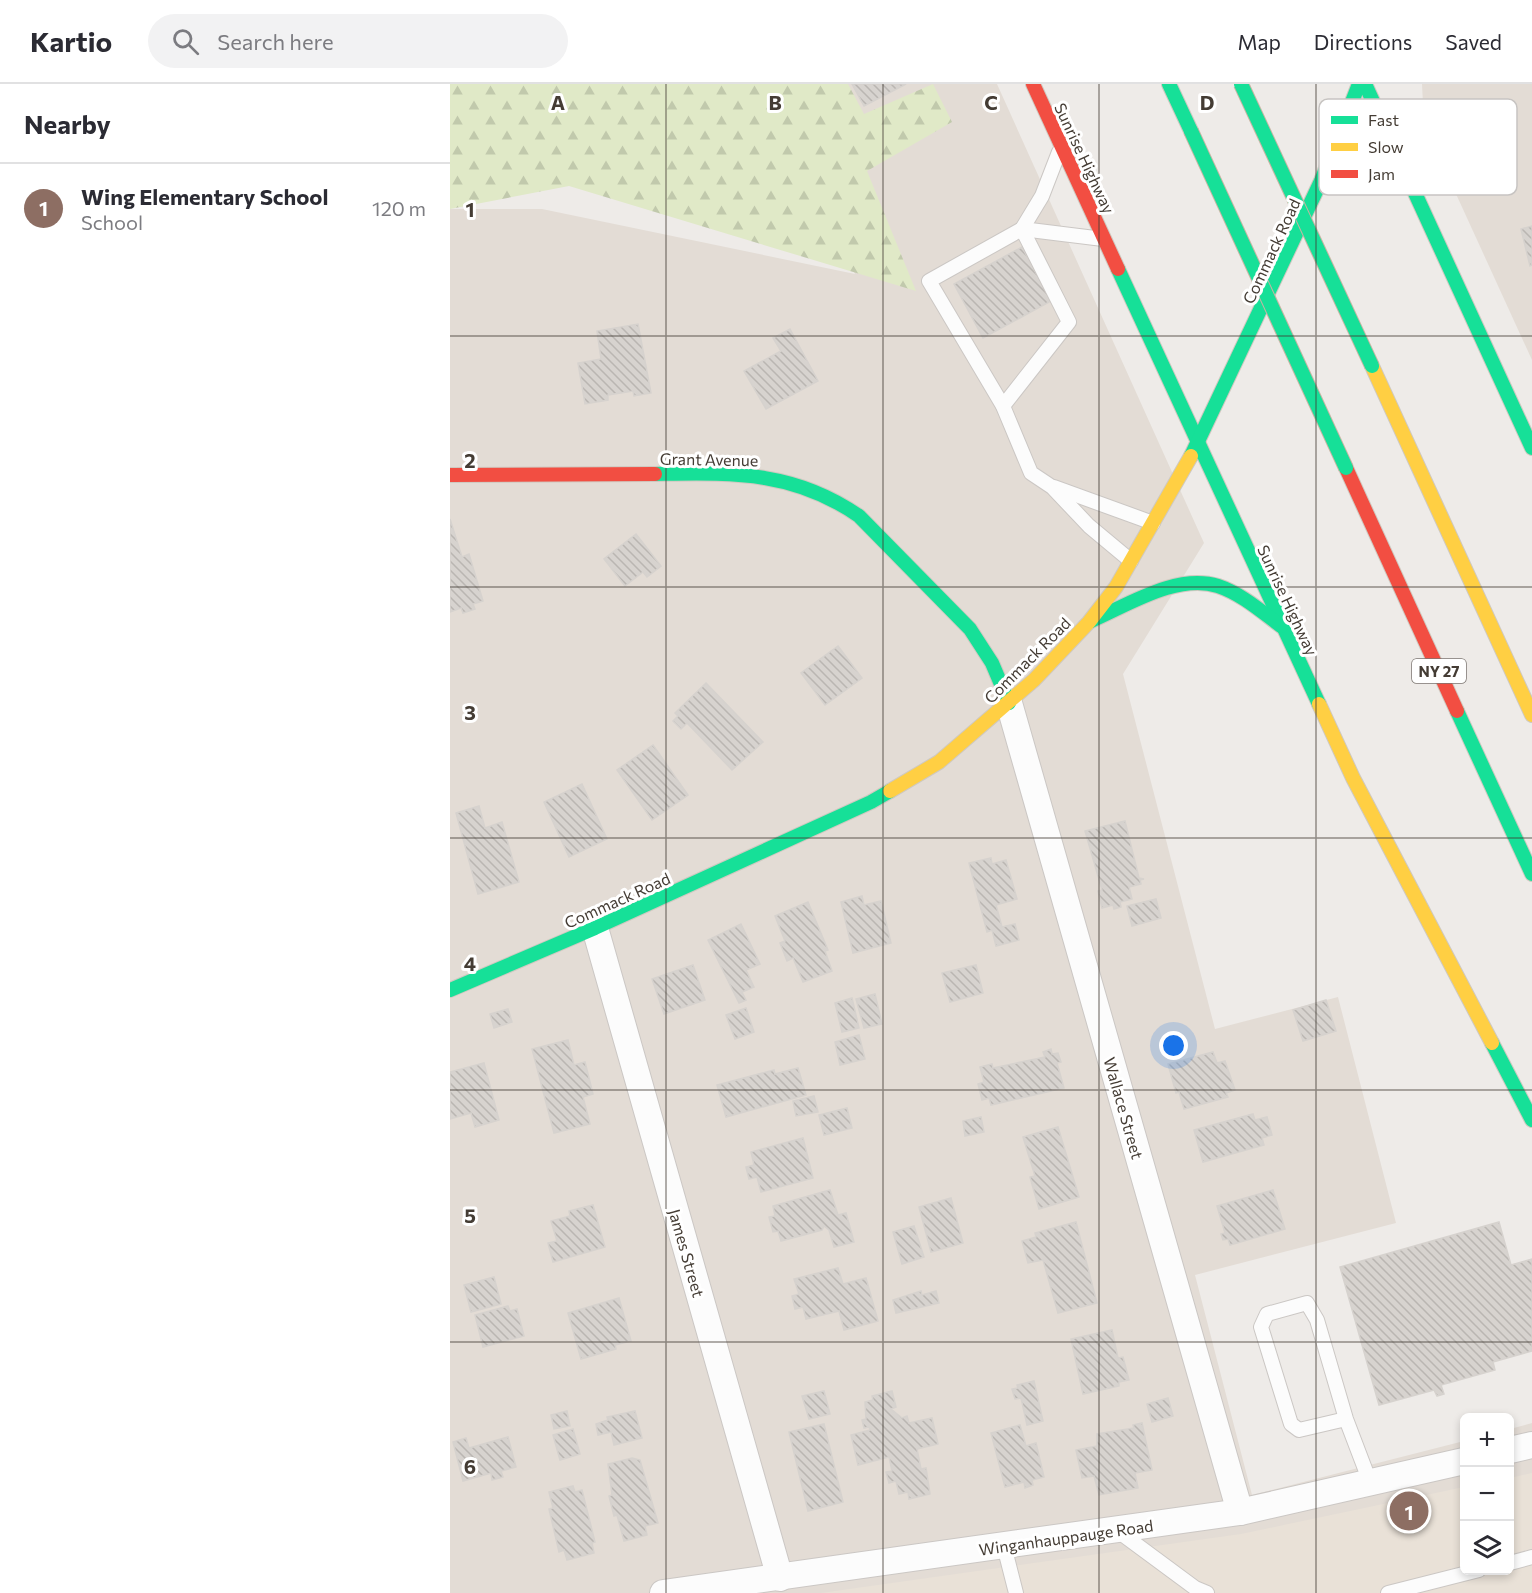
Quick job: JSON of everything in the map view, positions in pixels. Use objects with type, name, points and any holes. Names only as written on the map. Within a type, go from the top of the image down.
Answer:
[{"type":"main road","name":"Sunrise Highway","points":[[1033,84],[1282,627],[1394,861],[1532,1120]]},
{"type":"main road","name":"NY 27","points":[[1169,84],[1532,874]]},
{"type":"main road","points":[[1241,84],[1532,715]]},
{"type":"main road","name":"Commack Road","points":[[1353,99],[1359,84]]},
{"type":"main road","points":[[1365,84],[1372,99]]},
{"type":"main road","name":"Commack Road","points":[[450,990],[595,928],[837,819],[909,782],[955,750],[1009,703],[1089,622],[1131,561],[1198,444],[1319,185]]},
{"type":"main road","points":[[1420,195],[1522,403],[1532,448]]},
{"type":"main road","name":"Grant Avenue","points":[[450,475],[736,473],[782,478],[803,484],[842,503],[860,516],[970,629],[992,663],[1009,703]]},
{"type":"main road","points":[[1089,622],[1173,588],[1211,584],[1227,590],[1282,627]]},
{"type":"street","name":"Wallace Street","points":[[1009,703],[1240,1512]]},
{"type":"street","name":"James Street","points":[[595,928],[780,1578]]},
{"type":"street","points":[[1514,1449],[1532,1445]]},
{"type":"street","name":"Winganhauppauge Road","points":[[663,1593],[1240,1512],[1460,1462]]},
{"type":"lane","points":[[1061,147],[1042,196],[1022,229],[929,281],[1003,406],[1031,473],[1052,487],[1089,525],[1131,561]]},
{"type":"lane","points":[[1022,229],[1105,240]]},
{"type":"lane","points":[[1003,406],[1069,322],[1022,229]]},
{"type":"lane","points":[[1052,487],[1153,523]]},
{"type":"lane","points":[[1346,1419],[1299,1430],[1290,1424],[1261,1327],[1267,1314],[1307,1303],[1317,1320],[1346,1419],[1370,1482]]},
{"type":"lane","points":[[1117,1529],[1195,1588],[1207,1593]]},
{"type":"lane","points":[[1004,1546],[1016,1593]]},
{"type":"lane","points":[[1514,1562],[1532,1557]]},
{"type":"lane","points":[[1388,1593],[1460,1575]]},
{"type":"shaded area","points":[[754,84],[997,84],[1204,543],[1123,674],[1215,1029],[1338,997],[1396,1223],[1195,1275],[1252,1495],[1460,1442],[1460,1575],[1514,1575],[1514,1428],[1532,1423],[1532,1593],[450,1593],[450,209],[542,209],[855,274]]},
{"type":"shaded area","points":[[1422,84],[1532,84],[1532,360],[1456,195],[1517,195],[1517,99],[1423,99]]},
{"type":"shaded area","points":[[1532,1473],[1532,1593],[821,1593],[1241,1534],[1460,1488],[1460,1575],[1514,1575],[1514,1477]]},
{"type":"green space","points":[[450,84],[848,84],[864,114],[933,84],[952,122],[867,171],[916,291],[569,186],[450,209]]},
{"type":"building","points":[[852,84],[906,84],[864,106]]},
{"type":"building","points":[[1532,226],[1532,265],[1530,266],[1521,229]]},
{"type":"building","points":[[1022,247],[1051,301],[983,338],[954,284]]},
{"type":"building","points":[[638,324],[651,393],[634,396],[633,391],[608,395],[608,400],[585,404],[578,363],[601,359],[597,331]]},
{"type":"building","points":[[790,329],[818,381],[766,409],[744,371],[781,351],[773,338]]},
{"type":"building","points":[[450,519],[462,557],[469,554],[483,601],[473,604],[475,609],[463,613],[461,608],[450,612]]},
{"type":"building","points":[[636,534],[661,566],[647,577],[643,572],[625,586],[604,559]]},
{"type":"building","points":[[838,646],[862,678],[825,705],[801,673]]},
{"type":"building","points":[[706,683],[763,742],[732,770],[687,723],[681,729],[673,721],[678,716],[675,713]]},
{"type":"building","points":[[653,745],[688,795],[652,820],[617,770]]},
{"type":"building","points":[[582,784],[607,839],[569,857],[544,802]]},
{"type":"building","points":[[479,806],[485,828],[502,822],[519,882],[478,894],[456,813]]},
{"type":"building","points":[[1125,821],[1139,878],[1144,879],[1140,880],[1141,884],[1129,887],[1132,899],[1120,902],[1121,907],[1114,909],[1113,905],[1102,908],[1098,891],[1102,890],[1085,831]]},
{"type":"building","points":[[991,858],[992,864],[1006,860],[1017,899],[996,905],[1002,927],[1015,924],[1019,940],[996,946],[992,930],[987,932],[969,863]]},
{"type":"building","points":[[862,896],[864,905],[881,901],[891,943],[853,953],[841,902]]},
{"type":"building","points":[[1156,899],[1161,918],[1132,926],[1127,906]]},
{"type":"building","points":[[808,902],[828,950],[825,951],[832,971],[803,982],[793,958],[787,961],[780,943],[785,941],[775,916]]},
{"type":"building","points":[[741,924],[760,964],[746,970],[754,987],[742,992],[746,1000],[739,1003],[708,940]]},
{"type":"building","points":[[693,965],[705,1000],[664,1014],[652,979]]},
{"type":"building","points":[[976,965],[983,993],[950,1002],[942,973]]},
{"type":"building","points":[[875,994],[882,1024],[864,1028],[856,999]]},
{"type":"building","points":[[852,998],[859,1028],[842,1032],[835,1003]]},
{"type":"building","points":[[1326,1000],[1336,1031],[1303,1041],[1293,1010]]},
{"type":"building","points":[[746,1008],[754,1032],[735,1039],[726,1015]]},
{"type":"building","points":[[508,1009],[512,1022],[494,1028],[490,1014]]},
{"type":"building","points":[[859,1035],[865,1059],[840,1065],[835,1042]]},
{"type":"building","points":[[568,1040],[574,1065],[585,1062],[593,1094],[583,1097],[590,1124],[554,1133],[532,1049]]},
{"type":"building","points":[[1051,1049],[1052,1054],[1058,1053],[1061,1062],[1057,1063],[1064,1088],[991,1105],[989,1098],[982,1100],[978,1084],[984,1082],[980,1067],[992,1064],[993,1068],[1045,1057],[1043,1052]]},
{"type":"building","points":[[1213,1052],[1217,1063],[1225,1061],[1235,1090],[1226,1093],[1228,1097],[1184,1109],[1179,1092],[1176,1093],[1168,1064]]},
{"type":"building","points":[[484,1063],[499,1120],[475,1127],[471,1113],[450,1119],[450,1072]]},
{"type":"building","points":[[798,1068],[806,1095],[726,1117],[717,1085],[774,1070],[775,1074]]},
{"type":"building","points":[[814,1096],[818,1112],[796,1116],[793,1101]]},
{"type":"building","points":[[847,1108],[852,1128],[824,1135],[819,1115]]},
{"type":"building","points":[[1253,1114],[1255,1120],[1267,1117],[1272,1135],[1262,1138],[1264,1145],[1203,1162],[1194,1130]]},
{"type":"building","points":[[981,1117],[984,1132],[965,1136],[963,1121]]},
{"type":"building","points":[[1058,1127],[1079,1197],[1039,1209],[1030,1177],[1035,1176],[1023,1137]]},
{"type":"building","points":[[803,1138],[813,1178],[761,1192],[757,1177],[749,1179],[746,1167],[754,1165],[751,1152]]},
{"type":"building","points":[[830,1190],[838,1215],[846,1213],[854,1242],[834,1247],[829,1230],[824,1226],[822,1230],[781,1241],[778,1231],[773,1232],[769,1217],[775,1216],[773,1206]]},
{"type":"building","points":[[1273,1190],[1285,1229],[1230,1245],[1228,1239],[1223,1240],[1221,1234],[1225,1233],[1217,1206]]},
{"type":"building","points":[[951,1198],[963,1243],[931,1252],[919,1207]]},
{"type":"building","points":[[593,1205],[605,1247],[553,1262],[548,1243],[557,1241],[551,1221],[570,1216],[569,1211]]},
{"type":"building","points":[[1076,1222],[1097,1303],[1058,1313],[1043,1260],[1028,1263],[1022,1241],[1036,1237],[1035,1233]]},
{"type":"building","points":[[1499,1222],[1511,1265],[1532,1259],[1532,1351],[1493,1362],[1495,1370],[1441,1385],[1444,1394],[1437,1396],[1434,1390],[1379,1405],[1340,1267]]},
{"type":"building","points":[[914,1226],[924,1257],[902,1264],[893,1232]]},
{"type":"building","points":[[838,1268],[843,1284],[866,1278],[878,1321],[844,1330],[839,1311],[806,1319],[803,1307],[795,1309],[792,1296],[799,1294],[794,1279]]},
{"type":"building","points":[[494,1277],[501,1304],[471,1312],[464,1285]]},
{"type":"building","points":[[921,1291],[922,1295],[936,1291],[939,1303],[896,1313],[893,1300]]},
{"type":"building","points":[[619,1298],[631,1341],[615,1345],[616,1349],[581,1359],[568,1313]]},
{"type":"building","points":[[508,1306],[510,1311],[517,1309],[524,1336],[483,1347],[475,1315]]},
{"type":"building","points":[[1112,1330],[1118,1358],[1123,1357],[1129,1380],[1119,1382],[1119,1386],[1083,1394],[1071,1339]]},
{"type":"building","points":[[1034,1381],[1043,1421],[1027,1425],[1021,1398],[1015,1399],[1012,1389],[1018,1388],[1017,1385]]},
{"type":"building","points":[[824,1391],[830,1414],[809,1419],[802,1396]]},
{"type":"building","points":[[892,1391],[896,1407],[891,1409],[902,1418],[907,1416],[909,1423],[932,1418],[938,1444],[917,1449],[921,1469],[926,1468],[930,1494],[909,1499],[908,1492],[899,1494],[896,1481],[889,1483],[886,1472],[892,1471],[889,1457],[858,1465],[851,1435],[870,1430],[869,1427],[864,1428],[862,1420],[866,1419],[865,1402],[873,1400],[872,1396]]},
{"type":"building","points":[[1168,1398],[1173,1416],[1152,1422],[1147,1404]]},
{"type":"building","points":[[567,1411],[570,1426],[554,1429],[551,1415]]},
{"type":"building","points":[[635,1411],[642,1438],[614,1445],[611,1432],[598,1435],[596,1424],[608,1420],[607,1417]]},
{"type":"building","points":[[1142,1423],[1152,1470],[1135,1473],[1138,1488],[1099,1495],[1094,1476],[1082,1478],[1076,1450],[1097,1446],[1097,1434],[1134,1428],[1133,1425]]},
{"type":"building","points":[[824,1424],[843,1502],[808,1511],[789,1432]]},
{"type":"building","points":[[1020,1425],[1026,1446],[1036,1443],[1044,1477],[1032,1480],[1033,1485],[1025,1488],[1024,1482],[1005,1487],[991,1433]]},
{"type":"building","points":[[573,1429],[580,1454],[560,1460],[553,1435]]},
{"type":"building","points":[[508,1437],[516,1467],[501,1471],[503,1477],[492,1480],[491,1473],[463,1481],[453,1442],[466,1438],[469,1448]]},
{"type":"building","points":[[632,1458],[640,1460],[658,1523],[645,1526],[647,1535],[624,1541],[609,1496],[612,1495],[608,1464]]},
{"type":"building","points":[[573,1486],[575,1492],[582,1490],[595,1542],[592,1543],[594,1553],[567,1560],[564,1550],[559,1552],[549,1509],[553,1508],[549,1492]]},
{"type":"traffic: fast","points":[[1169,84],[1191,131]]},
{"type":"traffic: fast","points":[[1241,84],[1372,366]]},
{"type":"traffic: fast","points":[[1353,99],[1359,84]]},
{"type":"traffic: fast","points":[[1365,84],[1372,99]]},
{"type":"traffic: fast","points":[[1191,131],[1346,468]]},
{"type":"traffic: fast","points":[[1191,456],[1319,185]]},
{"type":"traffic: fast","points":[[1416,195],[1532,448]]},
{"type":"traffic: fast","points":[[1118,269],[1319,704]]},
{"type":"traffic: fast","points":[[655,474],[761,477],[810,490],[859,516],[970,629],[992,663],[1009,703]]},
{"type":"traffic: fast","points":[[1091,621],[1137,599],[1170,587],[1202,583],[1218,586],[1235,594],[1281,626]]},
{"type":"traffic: fast","points":[[1457,711],[1532,874]]},
{"type":"traffic: fast","points":[[450,990],[595,928],[871,802],[890,791]]},
{"type":"traffic: fast","points":[[1492,1043],[1532,1120]]},
{"type":"traffic: slow","points":[[1372,366],[1532,715]]},
{"type":"traffic: slow","points":[[890,791],[939,762],[1034,680],[1089,622],[1116,587],[1191,456]]},
{"type":"traffic: slow","points":[[1319,704],[1353,778],[1492,1043]]},
{"type":"traffic: jam","points":[[1033,84],[1118,269]]},
{"type":"traffic: jam","points":[[1346,468],[1457,711]]},
{"type":"traffic: jam","points":[[450,475],[655,474]]},
{"type":"place","name":"Wing Elementary School","points":[[1409,1511]]}]
